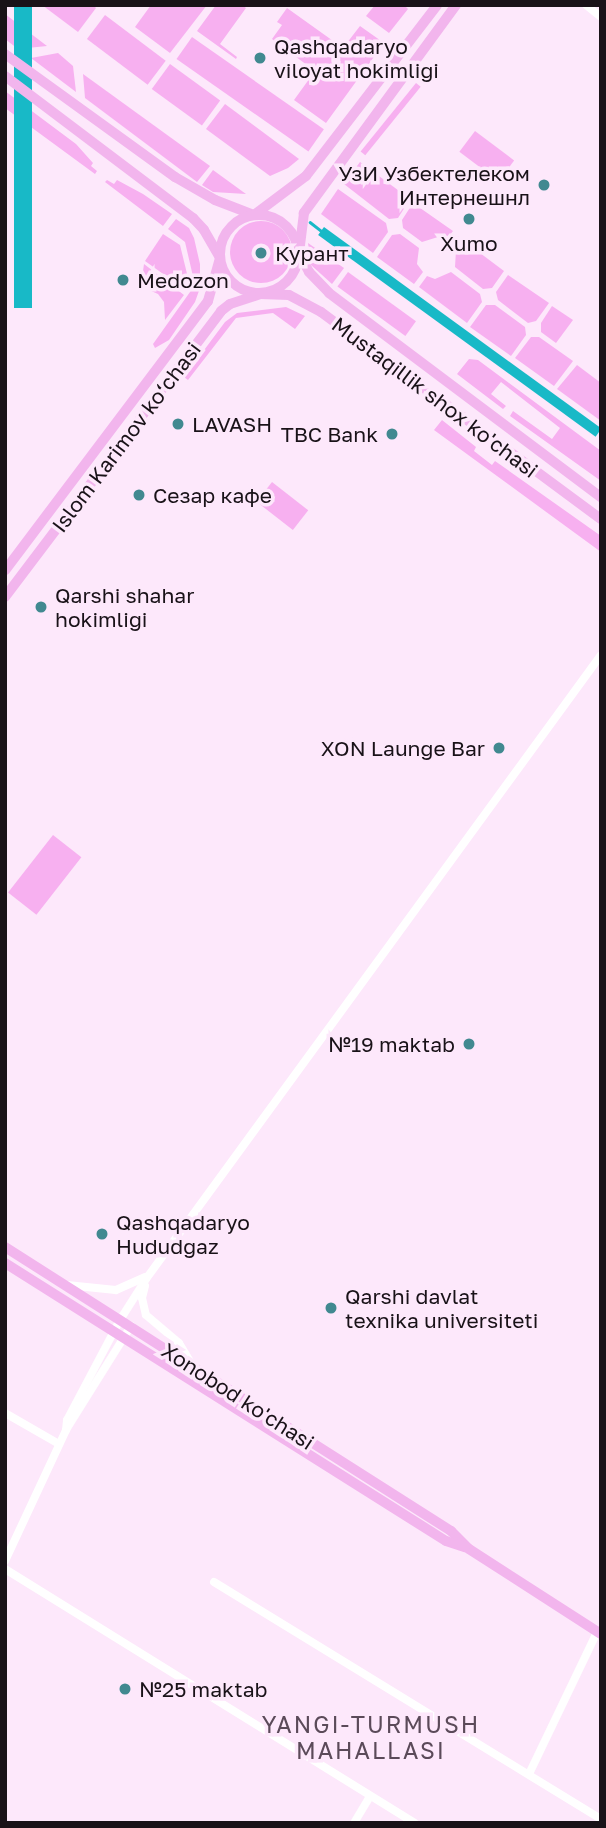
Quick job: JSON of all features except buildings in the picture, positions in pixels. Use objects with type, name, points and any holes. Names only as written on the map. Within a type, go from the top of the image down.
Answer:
[{"type":"main road","points":[[219,258],[220,246],[232,225],[254,215],[306,176],[437,5]]},
{"type":"main road","points":[[5,76],[193,218],[204,230],[229,280],[238,288],[260,294],[283,286],[292,277],[299,253],[304,213],[456,5]]},
{"type":"main road","points":[[5,54],[175,177],[215,200],[254,215],[279,220],[290,229],[299,253]]},
{"type":"main road","name":"Mustaqillik shox ko'chasi","points":[[299,253],[309,272],[329,293],[601,496]]},
{"type":"main road","name":"Islom Karimov ko‘chasi","points":[[5,570],[208,301],[219,258]]},
{"type":"main road","name":"Mustaqillik shox ko'chasi","points":[[260,294],[289,295],[321,312],[601,519]]},
{"type":"main road","name":"Islom Karimov ko‘chasi","points":[[5,597],[221,311],[240,299],[260,294]]},
{"type":"main road","name":"Xonobod ko'chasi","points":[[5,1247],[451,1531],[469,1549],[599,1633]]},
{"type":"main road","name":"Xonobod ko'chasi","points":[[5,1263],[446,1541],[469,1549]]},
{"type":"street","points":[[586,5],[601,17]]},
{"type":"street","points":[[66,1430],[67,1420],[120,1320],[148,1276],[601,654]]},
{"type":"street","points":[[66,1285],[100,1291],[116,1290],[133,1285],[148,1276]]},
{"type":"street","points":[[148,1276],[142,1298],[146,1315],[179,1343],[194,1367]]},
{"type":"street","points":[[5,1561],[8,1547],[66,1430],[131,1326]]},
{"type":"street","points":[[5,1413],[60,1444]]},
{"type":"street","points":[[5,1569],[415,1823]]},
{"type":"street","points":[[214,1582],[601,1819]]},
{"type":"street","points":[[529,1774],[599,1633]]},
{"type":"street","points":[[354,1823],[370,1796]]},
{"type":"shaded area","points":[[42,5],[93,5],[96,8],[78,32]]},
{"type":"shaded area","points":[[151,5],[207,5],[170,53],[135,27]]},
{"type":"shaded area","points":[[216,5],[242,5],[246,8],[220,44],[237,57],[236,59],[197,31]]},
{"type":"shaded area","points":[[375,5],[404,5],[408,9],[389,33],[366,16]]},
{"type":"shaded area","points":[[287,8],[343,48],[360,26],[384,43],[326,123],[294,100],[315,71],[272,39],[282,25],[277,22]]},
{"type":"shaded area","points":[[5,14],[47,46],[18,49],[5,39]]},
{"type":"shaded area","points":[[105,15],[166,61],[148,85],[87,39]]},
{"type":"shaded area","points":[[192,37],[324,129],[308,151],[177,59]]},
{"type":"shaded area","points":[[58,53],[73,66],[76,92],[31,58]]},
{"type":"shaded area","points":[[170,64],[220,100],[202,126],[152,89]]},
{"type":"shaded area","points":[[83,74],[210,166],[197,182],[85,98]]},
{"type":"shaded area","points":[[416,83],[421,87],[365,155],[361,151]]},
{"type":"shaded area","points":[[5,91],[76,144],[93,163],[91,166],[97,171],[95,174],[5,108]]},
{"type":"shaded area","points":[[225,104],[299,159],[288,168],[270,176],[206,129]]},
{"type":"shaded area","points":[[475,131],[514,160],[498,181],[459,152]]},
{"type":"shaded area","points":[[360,162],[410,199],[398,218],[389,219],[344,184]]},
{"type":"shaded area","points":[[213,170],[246,194],[213,192],[202,185]]},
{"type":"shaded area","points":[[107,180],[114,184],[117,180],[172,214],[163,226],[105,182]]},
{"type":"shaded area","points":[[338,189],[386,223],[388,232],[373,253],[321,214]]},
{"type":"shaded area","points":[[413,203],[453,231],[446,240],[438,237],[422,242],[403,228],[402,220]]},
{"type":"shaded area","points":[[176,219],[189,228],[194,238],[200,264],[200,288],[195,302],[169,340],[155,348],[153,344],[195,285],[185,242],[168,229]]},
{"type":"shaded area","points":[[261,221],[283,230],[292,252],[283,274],[261,283],[239,274],[230,252],[239,230]]},
{"type":"shaded area","points":[[163,234],[180,245],[190,286],[187,291],[145,261]]},
{"type":"shaded area","points":[[400,234],[419,248],[417,264],[423,272],[414,284],[377,257],[392,235]]},
{"type":"shaded area","points":[[456,235],[504,271],[492,288],[483,289],[455,267],[456,250],[450,243]]},
{"type":"shaded area","points":[[308,243],[344,268],[332,284],[311,265]]},
{"type":"shaded area","points":[[144,264],[184,295],[165,320],[164,302],[158,294],[149,290],[148,279],[142,278]]},
{"type":"shaded area","points":[[348,272],[416,321],[405,336],[337,287]]},
{"type":"shaded area","points":[[451,272],[480,294],[482,302],[467,323],[419,287],[427,276],[435,279]]},
{"type":"shaded area","points":[[508,275],[549,303],[536,321],[528,323],[498,300],[496,292]]},
{"type":"shaded area","points":[[486,305],[495,305],[525,327],[526,335],[511,356],[470,327]]},
{"type":"shaded area","points":[[552,306],[573,320],[556,343],[541,332],[541,323]]},
{"type":"shaded area","points":[[286,307],[305,316],[295,329],[273,313],[236,318],[188,380],[184,377],[225,322],[237,313]]},
{"type":"shaded area","points":[[531,337],[539,337],[573,361],[554,386],[515,358]]},
{"type":"shaded area","points":[[469,359],[478,360],[601,451],[601,481],[510,416],[513,411],[552,439],[560,428],[501,382],[491,394],[506,406],[503,409],[457,374]]},
{"type":"shaded area","points":[[577,365],[601,383],[601,421],[557,389]]},
{"type":"shaded area","points":[[442,420],[476,447],[474,451],[492,465],[495,461],[601,536],[601,552],[434,430]]},
{"type":"shaded area","points":[[272,482],[308,510],[293,530],[257,502]]},
{"type":"shaded area","points":[[53,835],[81,857],[36,915],[8,893]]},
{"type":"water","points":[[14,5],[32,5],[32,308],[14,308]]},
{"type":"water","points":[[324,227],[601,428],[596,437],[318,235]]},
{"type":"waterway","points":[[310,222],[324,233]]},
{"type":"place","name":"Qashqadaryo viloyat hokimligi","points":[[260,58]]},
{"type":"place","name":"УзИ Узбектелеком Интернешнл","points":[[544,185]]},
{"type":"place","name":"Xumo","points":[[469,219]]},
{"type":"place","name":"Курант","points":[[261,253]]},
{"type":"place","name":"Medozon","points":[[123,280]]},
{"type":"place","name":"LAVASH","points":[[178,424]]},
{"type":"place","name":"TBC Bank","points":[[392,434]]},
{"type":"place","name":"Сезар кафе","points":[[139,495]]},
{"type":"place","name":"Qarshi shahar hokimligi","points":[[41,607]]},
{"type":"place","name":"XON Launge Bar","points":[[499,748]]},
{"type":"place","name":"№19 maktab","points":[[469,1044]]},
{"type":"place","name":"Qashqadaryo Hududgaz","points":[[102,1234]]},
{"type":"place","name":"Qarshi davlat texnika universiteti","points":[[331,1308]]},
{"type":"place","name":"№25 maktab","points":[[125,1689]]},
{"type":"district","name":"YANGI-TURMUSH MAHALLASI","points":[[371,1737]]}]
